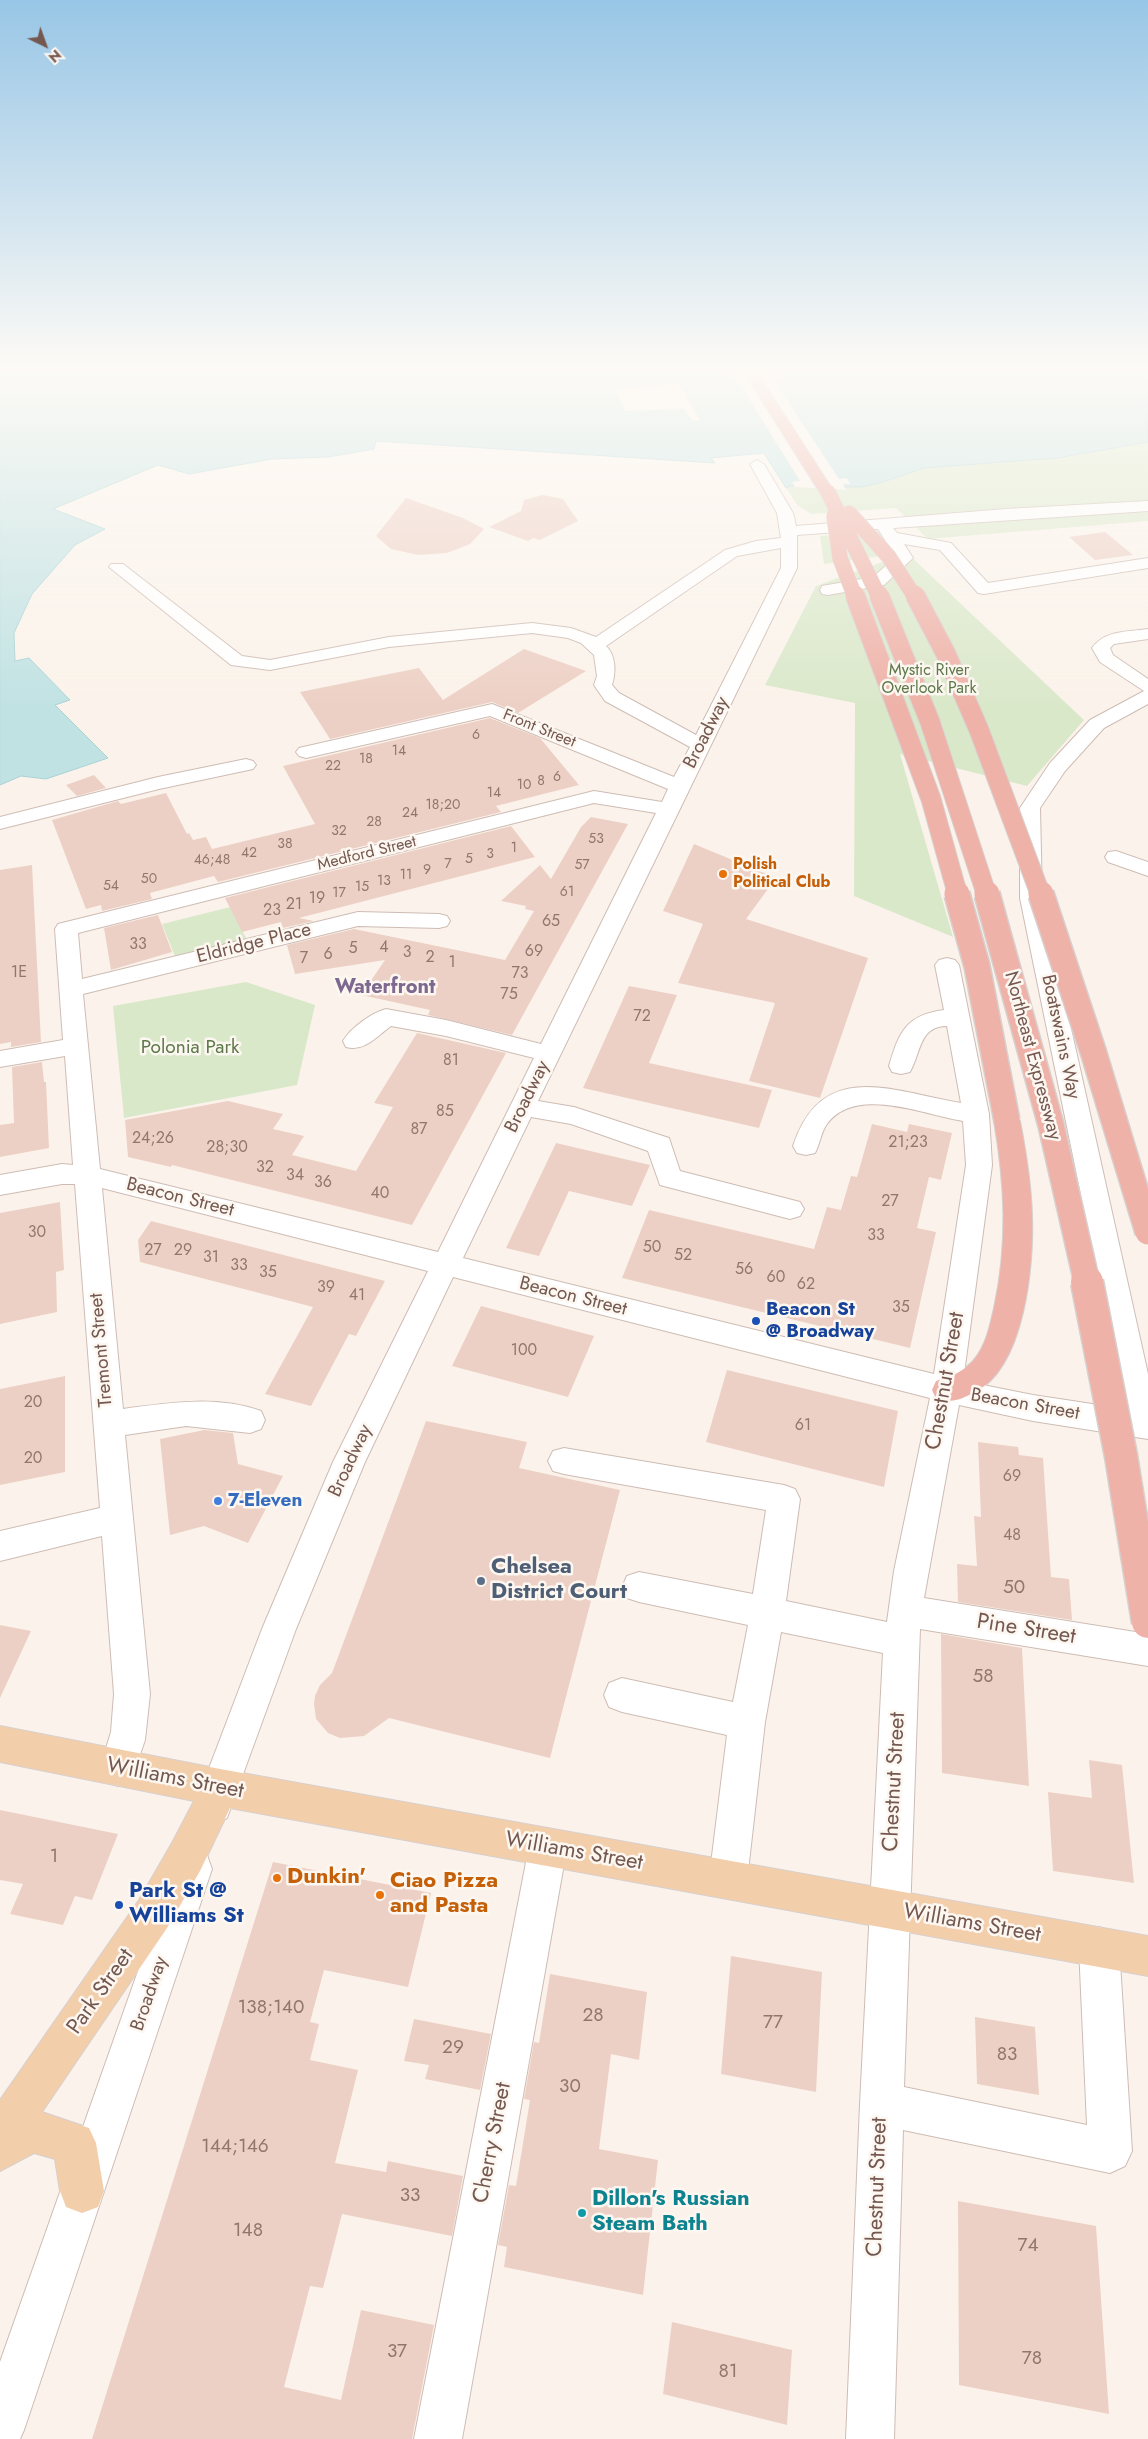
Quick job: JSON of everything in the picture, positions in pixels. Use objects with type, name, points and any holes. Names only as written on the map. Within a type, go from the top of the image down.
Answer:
[{"type":"highway","points":[[819,480],[830,497],[872,535],[908,584],[942,643],[1002,786],[1052,927],[1124,1148],[1148,1232]]},
{"type":"highway","points":[[830,497],[840,558],[874,643],[931,799],[977,966],[1016,1168],[1021,1226],[1015,1281],[1003,1331],[991,1359],[976,1376],[947,1390]]},
{"type":"highway","name":"Northeast Expressway","points":[[830,497],[862,556],[913,674],[956,790],[1006,952],[1058,1146],[1099,1331],[1148,1609]]},
{"type":"highway","name":"Northeast Expressway","points":[[830,497],[852,537],[885,606],[934,732],[960,805],[1024,1021],[1054,1136],[1094,1319],[1140,1567],[1148,1622]]},
{"type":"main road","name":"Williams Street","points":[[0,1744],[220,1788],[1148,1956]]},
{"type":"main road","name":"Park Street","points":[[0,2137],[153,1914],[186,1858],[220,1788]]},
{"type":"main road","points":[[0,2149],[30,2130],[74,2144],[82,2191]]},
{"type":"street","name":"Broadway","points":[[0,2430],[220,1788],[310,1550],[349,1462],[668,809],[789,568],[789,537],[785,513],[766,480]]},
{"type":"street","points":[[595,646],[731,553],[789,537],[883,523],[1148,506]]},
{"type":"street","points":[[828,590],[878,581],[905,558],[883,523]]},
{"type":"street","points":[[892,537],[945,546],[984,589],[1148,564]]},
{"type":"street","points":[[117,567],[236,661],[255,664],[270,665],[389,642],[532,628],[571,633],[587,639],[603,653],[606,676],[603,685],[612,697],[701,745]]},
{"type":"street","points":[[1148,634],[1108,640],[1101,648],[1106,658],[1148,687]]},
{"type":"street","name":"Boatswains Way","points":[[1146,1426],[1031,898],[1030,808],[1057,767],[1097,724],[1148,696]]},
{"type":"street","name":"Front Street","points":[[306,752],[492,710],[680,787]]},
{"type":"street","points":[[0,823],[158,783],[246,765]]},
{"type":"street","name":"Medford Street","points":[[66,930],[594,797],[668,809]]},
{"type":"street","points":[[1116,857],[1148,870]]},
{"type":"street","name":"Eldridge Place","points":[[72,989],[358,919],[439,921]]},
{"type":"street","name":"Tremont Street","points":[[66,930],[132,1694],[132,1721],[128,1743],[118,1768]]},
{"type":"street","name":"Chestnut Street","points":[[870,2439],[881,2104],[903,1626],[947,1390],[977,1181],[977,1123],[947,965]]},
{"type":"street","points":[[355,1041],[386,1017],[446,1028],[549,1054]]},
{"type":"street","points":[[901,1066],[912,1033],[921,1024],[936,1018],[957,1018]]},
{"type":"street","points":[[0,1059],[77,1046]]},
{"type":"street","points":[[806,1146],[819,1116],[836,1104],[865,1094],[886,1095],[977,1123]]},
{"type":"street","points":[[524,1106],[574,1116],[660,1145],[669,1178],[790,1209]]},
{"type":"street","name":"Beacon Street","points":[[0,1185],[62,1174],[87,1175],[947,1390],[1033,1408],[1146,1426]]},
{"type":"street","points":[[109,1424],[186,1413],[250,1420]]},
{"type":"street","points":[[564,1461],[784,1498],[767,1613],[747,1722],[728,1880]]},
{"type":"street","points":[[0,1546],[117,1518]]},
{"type":"street","name":"Pine Street","points":[[639,1587],[767,1613],[1148,1650]]},
{"type":"street","points":[[622,1695],[747,1722]]},
{"type":"street","name":"Cherry Street","points":[[438,2439],[548,1847]]},
{"type":"street","points":[[881,2104],[1110,2151],[1099,1948]]},
{"type":"green space","points":[[889,480],[1148,480],[1148,521],[928,539],[896,508],[811,514],[798,506],[786,488],[791,486],[860,487]]},
{"type":"green space","points":[[880,531],[897,554],[824,564],[820,536]]},
{"type":"green space","name":"Mystic River Overlook Park","points":[[907,553],[1084,720],[1027,786],[900,754],[953,937],[854,896],[855,703],[765,685],[816,586]]},
{"type":"green space","points":[[230,907],[247,940],[176,959],[162,924]]},
{"type":"green space","name":"Polonia Park","points":[[246,982],[315,1005],[297,1085],[124,1118],[113,1006]]},
{"type":"water","points":[[0,480],[123,480],[53,509],[105,529],[75,545],[32,594],[14,633],[15,661],[29,658],[70,700],[55,705],[108,758],[46,779],[21,776],[0,785]]},
{"type":"water","points":[[781,480],[889,480],[860,487],[791,486],[786,488]]},
{"type":"pier","points":[[848,480],[850,484],[843,484],[846,490],[795,487],[792,482]]},
{"type":"building","points":[[543,495],[563,499],[578,521],[540,540],[533,538],[528,541],[489,527],[521,511],[524,500]]},
{"type":"building","points":[[406,498],[463,518],[484,529],[470,544],[447,553],[418,555],[391,549],[376,536]]},
{"type":"building","points":[[1105,532],[1133,555],[1095,560],[1069,537]]},
{"type":"building","points":[[524,649],[586,671],[518,713],[492,702],[330,739],[300,692],[419,668],[443,700]]},
{"type":"building","points":[[490,718],[540,738],[579,785],[496,806],[501,812],[218,882],[214,876],[150,893],[152,899],[102,911],[101,905],[86,909],[52,820],[118,801],[121,804],[166,793],[187,834],[189,833],[193,840],[206,837],[212,849],[315,824],[283,766]]},
{"type":"building","points":[[94,775],[106,788],[77,796],[66,785]]},
{"type":"building","points":[[591,817],[628,824],[512,1035],[428,1015],[430,1010],[361,995],[385,960],[295,974],[287,945],[354,929],[505,960],[534,911],[525,909],[526,906],[501,901],[540,865],[551,879],[581,827]]},
{"type":"building","points":[[511,826],[535,857],[299,918],[314,921],[283,928],[281,922],[242,932],[225,898]]},
{"type":"building","points":[[694,844],[776,878],[746,919],[868,958],[820,1098],[749,1081],[775,1003],[678,983],[703,924],[663,911]]},
{"type":"building","points":[[32,865],[41,1042],[11,1047],[11,1042],[0,1044],[0,870]]},
{"type":"building","points":[[158,915],[172,952],[111,970],[104,928]]},
{"type":"building","points":[[629,986],[677,995],[649,1063],[772,1090],[759,1128],[583,1088]]},
{"type":"building","points":[[417,1033],[506,1053],[412,1225],[172,1165],[171,1167],[128,1157],[125,1120],[228,1101],[283,1114],[273,1129],[304,1136],[292,1155],[356,1171],[393,1107],[374,1103]]},
{"type":"building","points":[[42,1062],[44,1082],[46,1082],[49,1148],[0,1157],[0,1125],[14,1123],[12,1067]]},
{"type":"building","points":[[872,1124],[907,1132],[909,1124],[952,1133],[941,1180],[929,1177],[917,1228],[936,1232],[910,1348],[622,1278],[649,1210],[814,1249],[827,1207],[841,1210],[851,1176],[857,1177]]},
{"type":"building","points":[[556,1143],[650,1165],[632,1206],[569,1191],[539,1256],[506,1248]]},
{"type":"building","points":[[60,1202],[64,1270],[56,1272],[57,1312],[0,1324],[0,1213]]},
{"type":"building","points":[[151,1221],[385,1281],[356,1336],[349,1334],[311,1406],[265,1394],[313,1307],[140,1262],[138,1240]]},
{"type":"building","points":[[481,1306],[594,1336],[568,1397],[452,1366]]},
{"type":"building","points":[[727,1370],[898,1411],[884,1487],[706,1442]]},
{"type":"building","points":[[65,1376],[65,1472],[0,1485],[0,1389]]},
{"type":"building","name":"Chelsea District Court","points":[[426,1421],[527,1442],[519,1468],[620,1490],[550,1758],[389,1718],[364,1736],[340,1738],[328,1733],[316,1719],[315,1696],[320,1685],[332,1673]]},
{"type":"building","name":"7-Eleven","points":[[204,1430],[233,1433],[238,1464],[283,1476],[248,1543],[204,1526],[170,1535],[160,1439]]},
{"type":"building","points":[[978,1442],[1018,1447],[1019,1455],[1043,1458],[1051,1577],[1069,1579],[1072,1620],[958,1602],[957,1564],[977,1566],[974,1516],[981,1517]]},
{"type":"building","points":[[0,1625],[31,1631],[0,1698]]},
{"type":"building","points":[[941,1634],[1022,1648],[1029,1786],[942,1773]]},
{"type":"building","points":[[1089,1760],[1122,1765],[1134,1883],[1053,1871],[1048,1792],[1092,1798]]},
{"type":"building","points":[[0,1810],[118,1834],[92,1900],[75,1896],[63,1925],[10,1914],[23,1884],[0,1880]]},
{"type":"building","points":[[273,1862],[431,1893],[408,1987],[324,1970],[310,2022],[319,2024],[310,2060],[358,2070],[335,2163],[386,2172],[388,2161],[463,2176],[452,2236],[342,2214],[323,2288],[310,2286],[284,2387],[341,2400],[361,2310],[434,2325],[412,2439],[92,2439]]},
{"type":"building","points":[[731,1956],[822,1972],[816,2092],[721,2074]]},
{"type":"building","points":[[550,1974],[647,1992],[639,2060],[611,2054],[599,2149],[658,2160],[643,2295],[504,2267],[507,2247],[498,2245],[509,2185],[516,2186],[530,2100],[524,2099],[534,2042],[539,2043]]},
{"type":"building","points":[[975,2017],[1035,2027],[1039,2095],[977,2084]]},
{"type":"building","points":[[414,2019],[491,2034],[480,2090],[425,2079],[429,2065],[404,2061]]},
{"type":"building","points":[[958,2201],[1096,2226],[1109,2414],[959,2385]]},
{"type":"building","points":[[672,2322],[792,2350],[787,2425],[663,2394]]},
{"type":"place","name":"Polish Political Club","points":[[723,874]]},
{"type":"place","name":"Beacon St @ Broadway","points":[[756,1321]]},
{"type":"place","name":"7-Eleven","points":[[218,1501]]},
{"type":"place","name":"Chelsea District Court","points":[[481,1581]]},
{"type":"place","name":"Dunkin'","points":[[277,1878]]},
{"type":"place","name":"Ciao Pizza and Pasta","points":[[380,1895]]},
{"type":"place","name":"Park St @ Williams St","points":[[119,1905]]},
{"type":"place","name":"Dillon's Russian Steam Bath","points":[[582,2213]]},
{"type":"district","name":"Waterfront","points":[[385,988]]}]
